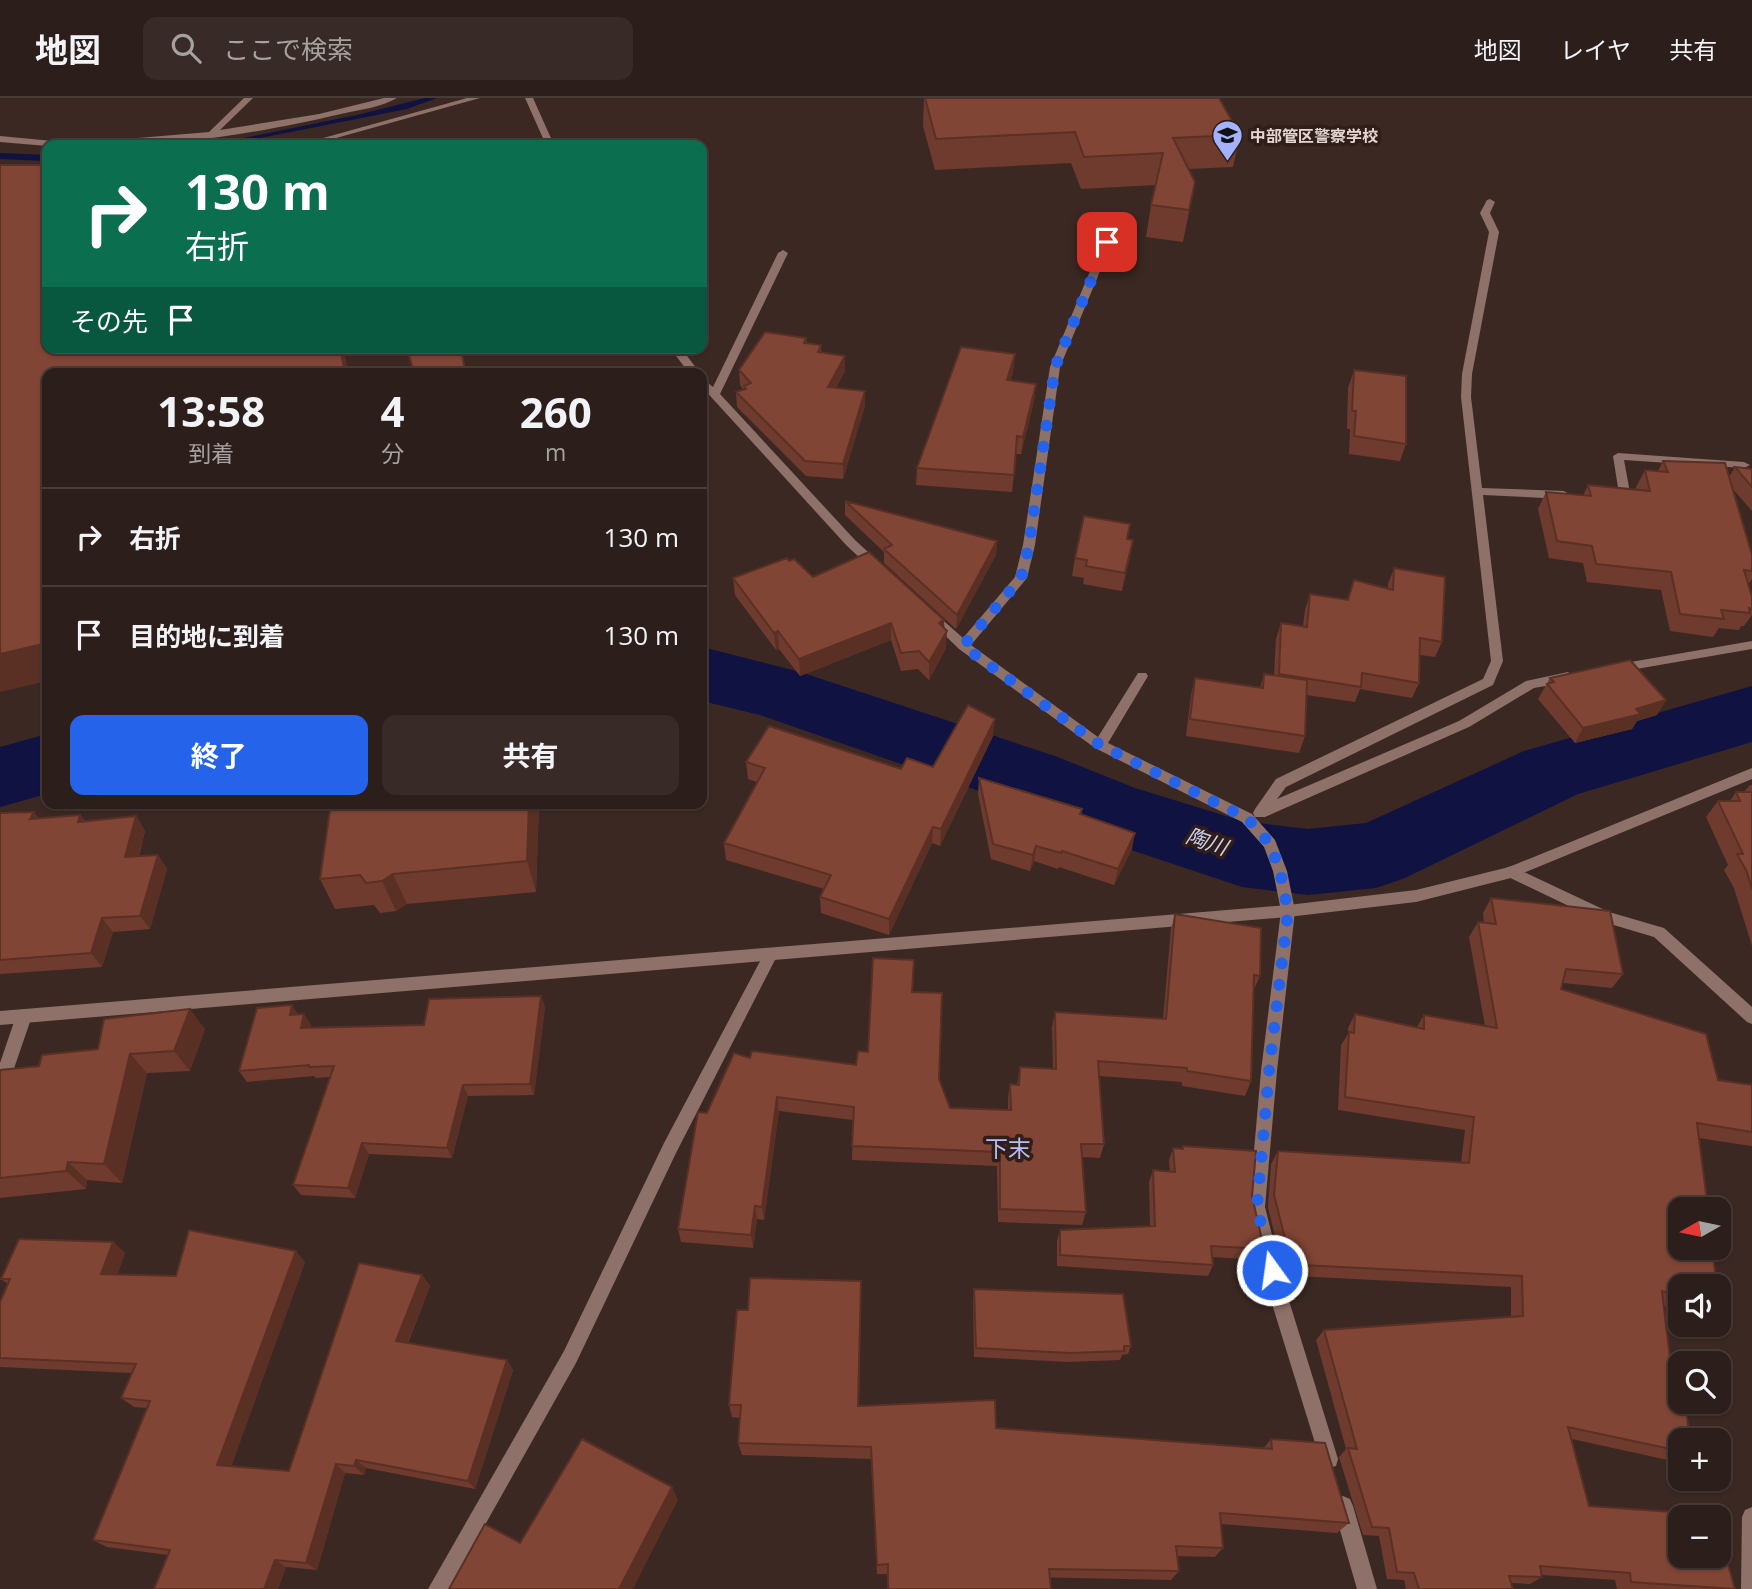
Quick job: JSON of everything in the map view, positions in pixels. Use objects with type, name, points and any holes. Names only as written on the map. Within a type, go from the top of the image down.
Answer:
[{"type":"street","points":[[210,135],[249,98]]},
{"type":"street","points":[[150,140],[210,135],[295,121],[393,98]]},
{"type":"street","points":[[321,140],[476,98]]},
{"type":"street","points":[[529,98],[548,140]]},
{"type":"street","points":[[0,139],[42,143]]},
{"type":"street","points":[[1253,816],[1281,783],[1488,682],[1497,661],[1466,397],[1466,374],[1494,232],[1485,213],[1489,202]]},
{"type":"street","points":[[963,646],[1021,578],[1029,545],[1055,367],[1116,221]]},
{"type":"street","points":[[714,396],[783,253]]},
{"type":"street","points":[[680,354],[691,368]]},
{"type":"street","points":[[707,387],[851,544],[882,571]]},
{"type":"street","points":[[1598,497],[1625,498],[1618,456],[1748,468]]},
{"type":"street","points":[[1478,491],[1572,495]]},
{"type":"street","points":[[923,608],[963,646],[1100,745],[1253,816],[1270,844],[1280,871],[1288,911],[1269,1071],[1257,1207],[1277,1291],[1367,1589]]},
{"type":"street","points":[[1609,670],[1752,645]]},
{"type":"street","points":[[1253,816],[1464,724],[1531,684],[1583,674]]},
{"type":"street","points":[[1100,745],[1142,676]]},
{"type":"street","points":[[0,1018],[1288,911],[1416,896],[1511,872],[1752,773]]},
{"type":"street","points":[[1511,872],[1605,917],[1659,932],[1752,1017]]},
{"type":"street","points":[[438,1589],[570,1357],[670,1148],[771,954]]},
{"type":"street","points":[[0,1086],[24,1016]]},
{"type":"street","points":[[1751,1589],[1752,1517]]},
{"type":"building","points":[[925,98],[1219,98],[1240,135],[1173,138],[1195,182],[1189,210],[1151,205],[1163,153],[1084,157],[1075,132],[936,139]]},
{"type":"building","points":[[0,165],[42,165],[42,354],[341,354],[344,368],[42,368],[42,644],[0,654]]},
{"type":"building","points":[[765,332],[806,338],[804,343],[821,345],[818,352],[845,356],[828,387],[865,391],[843,464],[805,461],[736,392],[746,389],[744,386],[751,383],[739,370]]},
{"type":"building","points":[[961,347],[1015,354],[1007,380],[1036,384],[1023,437],[1017,436],[1014,475],[917,468]]},
{"type":"building","points":[[409,354],[462,354],[464,368],[413,368]]},
{"type":"building","points":[[1354,370],[1406,376],[1406,444],[1354,436]]},
{"type":"building","points":[[1663,461],[1725,463],[1752,555],[1752,571],[1744,570],[1752,597],[1750,613],[1721,610],[1724,619],[1680,614],[1671,572],[1596,564],[1592,546],[1557,541],[1546,492],[1591,496],[1588,485],[1650,491],[1645,470],[1668,472]]},
{"type":"building","points":[[1735,467],[1752,469],[1752,487]]},
{"type":"building","points":[[845,501],[997,541],[957,615],[884,549],[892,545]]},
{"type":"building","points":[[1084,516],[1130,524],[1127,539],[1133,540],[1125,573],[1086,566],[1087,560],[1075,558]]},
{"type":"building","points":[[869,552],[944,620],[939,623],[947,631],[929,662],[919,651],[901,653],[891,623],[799,659],[778,631],[774,633],[733,578],[787,558],[789,561],[794,559],[813,577]]},
{"type":"building","points":[[1394,568],[1445,577],[1442,642],[1420,638],[1419,683],[1362,673],[1361,687],[1279,674],[1281,623],[1307,627],[1310,594],[1348,600],[1354,580],[1393,590]]},
{"type":"building","points":[[1630,660],[1666,700],[1636,709],[1641,714],[1583,728],[1547,684],[1554,682],[1550,678]]},
{"type":"building","points":[[1264,674],[1307,680],[1305,736],[1190,719],[1195,678],[1263,688]]},
{"type":"building","points":[[968,705],[995,719],[941,829],[933,827],[889,919],[820,897],[831,875],[724,843],[765,768],[746,762],[769,726],[901,769],[907,758],[933,767]]},
{"type":"building","points":[[979,778],[1082,809],[1080,814],[1135,833],[1118,869],[1062,851],[1061,853],[1036,846],[1033,855],[993,844]]},
{"type":"building","points":[[1736,792],[1752,792],[1752,889],[1747,872],[1737,854],[1743,854],[1718,801],[1740,801]]},
{"type":"building","points":[[330,809],[529,809],[527,861],[393,874],[382,881],[366,883],[360,875],[320,879]]},
{"type":"building","points":[[34,812],[30,819],[80,815],[78,822],[136,816],[125,857],[158,855],[140,916],[102,918],[91,953],[0,960],[0,813]]},
{"type":"building","points":[[1491,898],[1610,911],[1623,974],[1566,969],[1561,989],[1706,1034],[1718,1080],[1752,1085],[1752,1132],[1697,1123],[1706,1197],[1668,1197],[1668,1260],[1714,1260],[1715,1274],[1668,1274],[1668,1293],[1662,1291],[1669,1351],[1668,1414],[1687,1414],[1688,1428],[1668,1428],[1668,1448],[1568,1427],[1589,1506],[1668,1512],[1668,1568],[1729,1568],[1735,1589],[1631,1582],[1630,1573],[1540,1566],[1542,1577],[1509,1576],[1513,1589],[1419,1589],[1414,1573],[1397,1572],[1389,1528],[1372,1527],[1348,1448],[1357,1449],[1324,1330],[1523,1316],[1522,1276],[1302,1265],[1300,1251],[1288,1250],[1274,1195],[1278,1151],[1469,1163],[1474,1117],[1345,1097],[1349,1032],[1354,1033],[1355,1014],[1424,1029],[1424,1015],[1497,1028],[1478,922],[1496,924]]},
{"type":"building","points":[[1175,914],[1261,928],[1260,976],[1254,975],[1251,1081],[1187,1071],[1187,1068],[1098,1061],[1104,1144],[1081,1144],[1086,1212],[1000,1209],[1000,1152],[852,1146],[854,1107],[777,1097],[762,1207],[755,1206],[751,1235],[678,1229],[698,1112],[707,1113],[734,1053],[750,1058],[752,1051],[856,1065],[858,1051],[868,1052],[873,958],[914,960],[912,992],[942,993],[939,1079],[950,1108],[1011,1110],[1010,1084],[1019,1085],[1020,1067],[1056,1069],[1055,1012],[1166,1019]]},
{"type":"building","points":[[541,996],[530,1084],[463,1085],[447,1148],[362,1143],[348,1188],[293,1185],[334,1066],[309,1065],[239,1071],[257,1008],[292,1005],[290,1015],[304,1014],[301,1028],[424,1025],[429,999]]},
{"type":"building","points":[[190,1009],[174,1051],[130,1054],[104,1164],[68,1162],[66,1171],[0,1178],[0,1070],[39,1066],[42,1055],[98,1049],[104,1019]]},
{"type":"building","points":[[1183,1146],[1256,1151],[1252,1196],[1264,1249],[1211,1246],[1213,1265],[1060,1255],[1060,1230],[1155,1226],[1153,1170],[1175,1172],[1173,1148],[1183,1149]]},
{"type":"building","points":[[189,1230],[296,1251],[217,1465],[289,1471],[359,1263],[422,1275],[396,1341],[507,1360],[468,1481],[356,1460],[354,1466],[336,1464],[306,1563],[275,1560],[264,1589],[154,1589],[170,1550],[93,1540],[150,1401],[121,1398],[136,1364],[0,1358],[0,1302],[10,1279],[1,1279],[19,1239],[113,1242],[101,1274],[176,1276]]},
{"type":"building","points":[[750,1278],[861,1281],[858,1406],[995,1400],[996,1428],[1272,1449],[1271,1439],[1325,1443],[1349,1523],[1220,1513],[1223,1548],[1176,1546],[1179,1571],[1049,1569],[1051,1589],[888,1589],[888,1564],[877,1565],[871,1447],[738,1443],[741,1405],[729,1405],[737,1310],[748,1310]]},
{"type":"building","points":[[974,1289],[1123,1294],[1131,1346],[1124,1346],[1124,1351],[1070,1353],[976,1348]]},
{"type":"building","points":[[582,1439],[672,1487],[619,1589],[449,1589],[485,1524],[520,1543]]},
{"type":"waterway","points":[[240,140],[357,118],[433,98]]},
{"type":"waterway","points":[[0,156],[42,158]]},
{"type":"waterway","name":"陶川","points":[[707,675],[773,691],[1027,777],[1109,811],[1242,854],[1308,862],[1376,855],[1552,772],[1752,714]]},
{"type":"waterway","name":"陶川","points":[[0,777],[42,765]]},
{"type":"place","name":"中部管区警察学校","points":[[1227,163]]},
{"type":"district","name":"下末","points":[[1008,1148]]},
{"type":"route","points":[[1107,242],[1055,367],[1029,545],[1021,578],[963,646],[1100,745],[1247,818],[1270,844],[1280,871],[1288,911],[1269,1071],[1257,1207],[1272,1270]]}]
